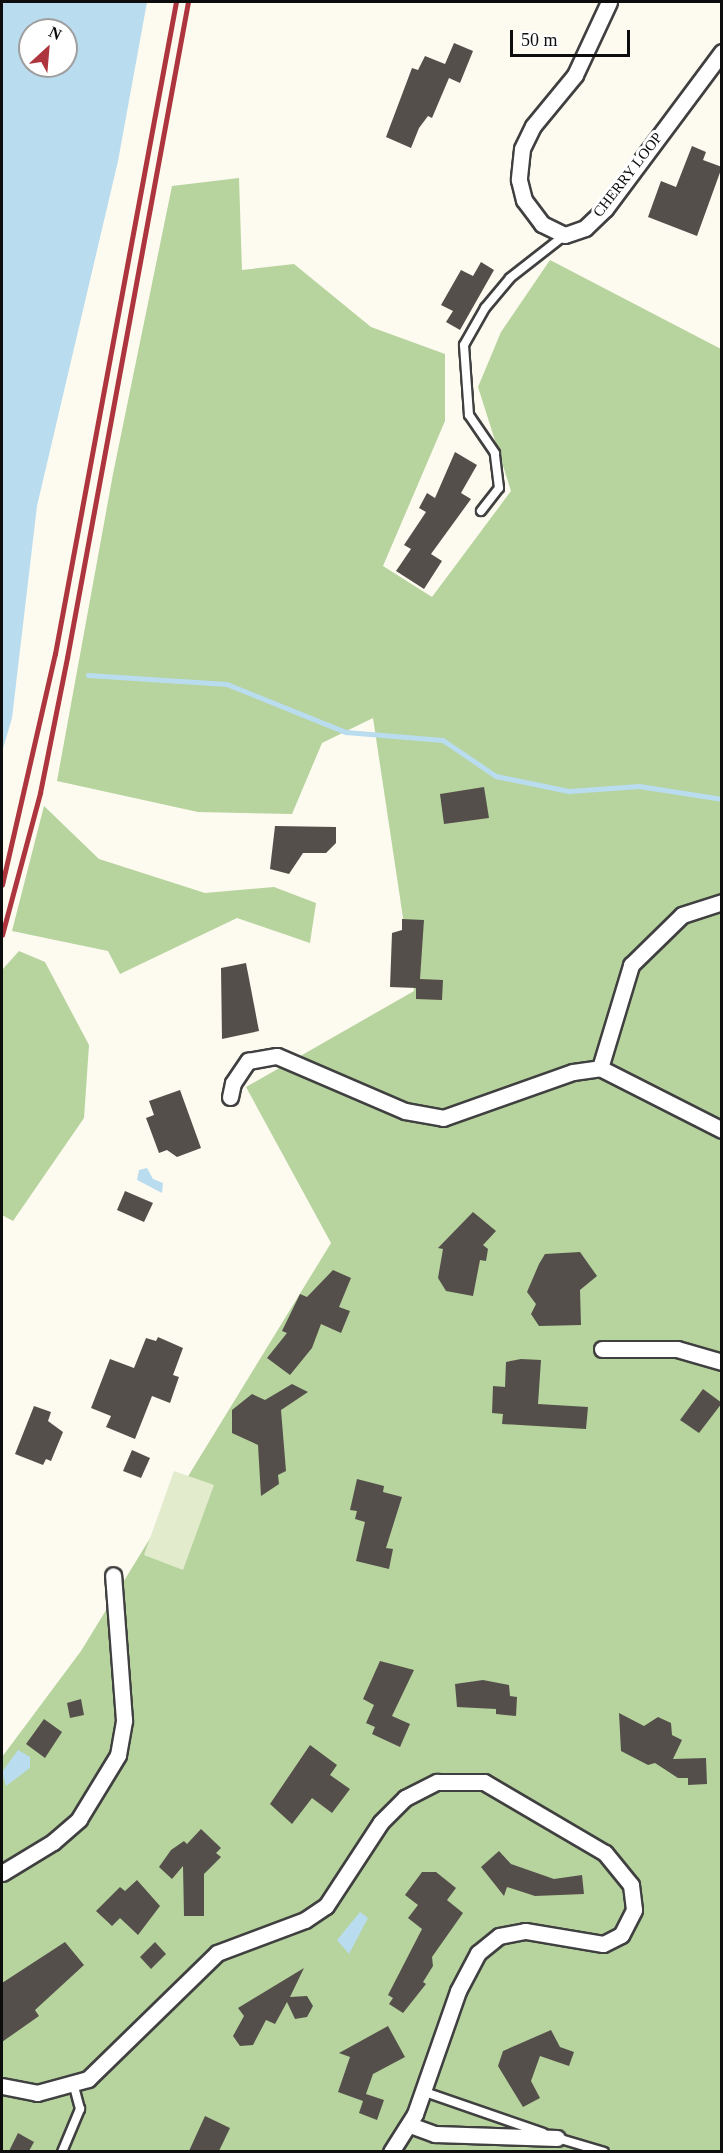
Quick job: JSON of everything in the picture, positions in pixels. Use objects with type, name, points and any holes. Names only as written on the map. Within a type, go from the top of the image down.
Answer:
[{"type":"street","points":[[565,235],[542,224],[524,200],[519,180],[522,149],[533,126],[575,75],[609,2]]},
{"type":"street","name":"CHERRY LOOP","points":[[565,235],[585,228],[604,209],[722,52]]},
{"type":"street","points":[[600,1068],[623,987],[644,948],[682,915],[722,902]]},
{"type":"street","points":[[230,1096],[232,1083],[248,1061],[277,1056],[415,1114],[444,1118],[573,1072],[600,1068],[722,1130]]},
{"type":"street","points":[[602,1349],[677,1349],[722,1362]]},
{"type":"street","points":[[2,1873],[44,1848],[79,1819],[118,1755],[124,1720],[113,1575]]},
{"type":"street","points":[[2,2086],[37,2093],[74,2086],[102,2067],[217,1953],[305,1920],[326,1906],[381,1822],[405,1798],[430,1784],[475,1780],[512,1794],[606,1853],[631,1885],[634,1910],[621,1935],[603,1944],[525,1931],[489,1943],[469,1967],[458,1991],[410,2125],[391,2151]]},
{"type":"street","points":[[410,2125],[435,2134],[557,2138]]},
{"type":"lane","points":[[481,511],[499,488],[495,453],[469,414],[464,345],[485,309],[510,278],[565,235]]},
{"type":"lane","points":[[62,2151],[80,2109],[74,2086]]},
{"type":"lane","points":[[422,2091],[557,2138],[604,2151]]},
{"type":"green space","points":[[239,178],[242,270],[294,264],[371,327],[445,354],[445,421],[383,566],[432,597],[511,491],[478,387],[501,332],[550,260],[721,349],[721,2151],[2,2151],[2,1757],[81,1651],[331,1243],[246,1087],[414,991],[373,718],[322,743],[292,814],[198,812],[57,781],[113,474],[172,186]]},
{"type":"green space","points":[[44,806],[99,859],[205,893],[274,887],[316,903],[310,943],[237,918],[120,974],[108,951],[12,931]]},
{"type":"green space","points":[[19,951],[45,962],[89,1045],[84,1118],[13,1221],[2,1215],[2,970]]},
{"type":"green space","points":[[174,1471],[214,1485],[183,1570],[144,1555]]},
{"type":"water","points":[[2,2],[147,2],[118,161],[37,506],[12,718],[2,752]]},
{"type":"water","points":[[147,1168],[153,1179],[163,1183],[162,1193],[137,1180],[139,1170]]},
{"type":"water","points":[[18,1750],[30,1757],[30,1768],[6,1786],[2,1772]]},
{"type":"water","points":[[360,1912],[368,1918],[349,1954],[337,1940]]},
{"type":"building","points":[[454,43],[473,51],[460,83],[449,78],[432,118],[428,116],[419,128],[411,148],[386,137],[412,68],[418,70],[425,56],[445,64]]},
{"type":"building","points":[[692,146],[706,152],[703,160],[722,167],[697,236],[648,217],[661,181],[676,187]]},
{"type":"building","points":[[481,262],[494,270],[460,330],[446,322],[453,311],[441,305],[461,270],[473,276]]},
{"type":"building","points":[[455,452],[477,465],[461,493],[471,499],[431,554],[442,561],[424,589],[396,571],[411,549],[404,545],[426,512],[419,508],[427,493],[435,498]]},
{"type":"building","points":[[484,787],[489,818],[444,824],[440,794]]},
{"type":"building","points":[[275,826],[336,827],[336,843],[326,853],[303,853],[289,874],[270,869]]},
{"type":"building","points":[[402,919],[424,920],[420,979],[443,980],[442,1000],[416,999],[416,988],[390,987],[392,933],[402,930]]},
{"type":"building","points":[[246,963],[259,1031],[222,1039],[221,968]]},
{"type":"building","points":[[180,1090],[201,1148],[177,1157],[167,1150],[159,1153],[146,1118],[154,1115],[149,1101]]},
{"type":"building","points":[[125,1191],[153,1203],[144,1222],[117,1210]]},
{"type":"building","points":[[473,1212],[496,1231],[483,1245],[488,1249],[486,1261],[480,1260],[473,1296],[446,1291],[438,1278],[443,1249],[438,1248]]},
{"type":"building","points":[[580,1252],[597,1276],[580,1290],[581,1325],[539,1326],[531,1314],[536,1304],[527,1292],[539,1264],[545,1254]]},
{"type":"building","points":[[333,1270],[351,1278],[339,1307],[350,1311],[341,1333],[321,1324],[312,1348],[290,1375],[267,1358],[287,1333],[282,1331],[300,1294],[307,1297]]},
{"type":"building","points":[[158,1337],[183,1348],[173,1375],[179,1377],[170,1403],[152,1396],[135,1439],[106,1427],[111,1416],[91,1408],[110,1359],[134,1368],[146,1338],[156,1341]]},
{"type":"building","points":[[521,1359],[541,1360],[538,1404],[588,1407],[586,1429],[502,1424],[503,1414],[492,1413],[493,1386],[505,1387],[506,1362]]},
{"type":"building","points":[[292,1384],[308,1392],[281,1410],[286,1471],[278,1475],[279,1484],[261,1496],[258,1445],[232,1433],[232,1410],[252,1394],[265,1400]]},
{"type":"building","points":[[703,1389],[722,1403],[699,1433],[680,1420]]},
{"type":"building","points":[[34,1406],[51,1412],[48,1421],[63,1432],[51,1461],[46,1459],[43,1465],[15,1454]]},
{"type":"building","points":[[132,1450],[150,1458],[141,1478],[123,1471]]},
{"type":"building","points":[[357,1479],[384,1486],[383,1492],[402,1497],[386,1548],[393,1549],[389,1569],[356,1561],[365,1522],[355,1519],[357,1511],[350,1510]]},
{"type":"building","points":[[380,1661],[414,1670],[392,1716],[410,1724],[400,1747],[372,1734],[375,1727],[366,1723],[374,1705],[363,1699]]},
{"type":"building","points":[[483,1680],[509,1685],[510,1696],[517,1697],[516,1716],[496,1714],[496,1709],[457,1707],[455,1684]]},
{"type":"building","points":[[81,1699],[84,1715],[70,1718],[67,1703]]},
{"type":"building","points":[[619,1713],[644,1726],[658,1717],[671,1723],[672,1735],[682,1740],[673,1759],[706,1758],[707,1784],[688,1785],[688,1778],[678,1778],[655,1763],[648,1765],[621,1751]]},
{"type":"building","points":[[44,1719],[62,1732],[45,1758],[26,1744]]},
{"type":"building","points":[[310,1745],[337,1765],[330,1775],[350,1789],[332,1813],[312,1798],[292,1824],[270,1804]]},
{"type":"building","points":[[201,1829],[221,1848],[216,1853],[221,1857],[204,1874],[204,1916],[184,1916],[183,1866],[172,1879],[159,1867],[171,1850],[184,1841],[187,1844]]},
{"type":"building","points":[[499,1851],[511,1864],[554,1879],[582,1875],[584,1894],[535,1896],[507,1887],[504,1896],[481,1867]]},
{"type":"building","points":[[422,1872],[436,1872],[456,1888],[447,1900],[463,1913],[432,1957],[433,1966],[423,1982],[426,1984],[403,2013],[389,2004],[393,1998],[388,1995],[422,1929],[408,1918],[418,1905],[405,1895]]},
{"type":"building","points":[[137,1880],[160,1906],[138,1935],[120,1918],[112,1926],[96,1911],[120,1887],[125,1891]]},
{"type":"building","points":[[65,1942],[84,1965],[35,2010],[39,2016],[2,2042],[2,1983]]},
{"type":"building","points":[[155,1942],[166,1954],[151,1969],[140,1957]]},
{"type":"building","points":[[304,1968],[290,1997],[307,1996],[313,2006],[307,2017],[295,2019],[287,2002],[275,2024],[266,2020],[253,2045],[240,2046],[233,2036],[244,2016],[238,2008]]},
{"type":"building","points":[[388,2026],[405,2057],[373,2074],[366,2094],[384,2100],[377,2120],[359,2113],[363,2101],[338,2092],[350,2057],[339,2053]]},
{"type":"building","points":[[551,2030],[560,2047],[574,2052],[569,2066],[540,2056],[531,2081],[540,2098],[523,2107],[498,2066],[503,2051]]},
{"type":"building","points":[[205,2116],[230,2128],[219,2151],[189,2151]]},
{"type":"building","points":[[18,2133],[34,2142],[29,2151],[9,2151]]},
{"type":"waterway","points":[[88,675],[227,684],[346,732],[443,740],[496,776],[569,791],[639,786],[722,799]]},
{"type":"railway","points":[[2,885],[55,654],[176,2]]},
{"type":"railway","points":[[2,935],[40,793],[67,658],[188,2]]}]
